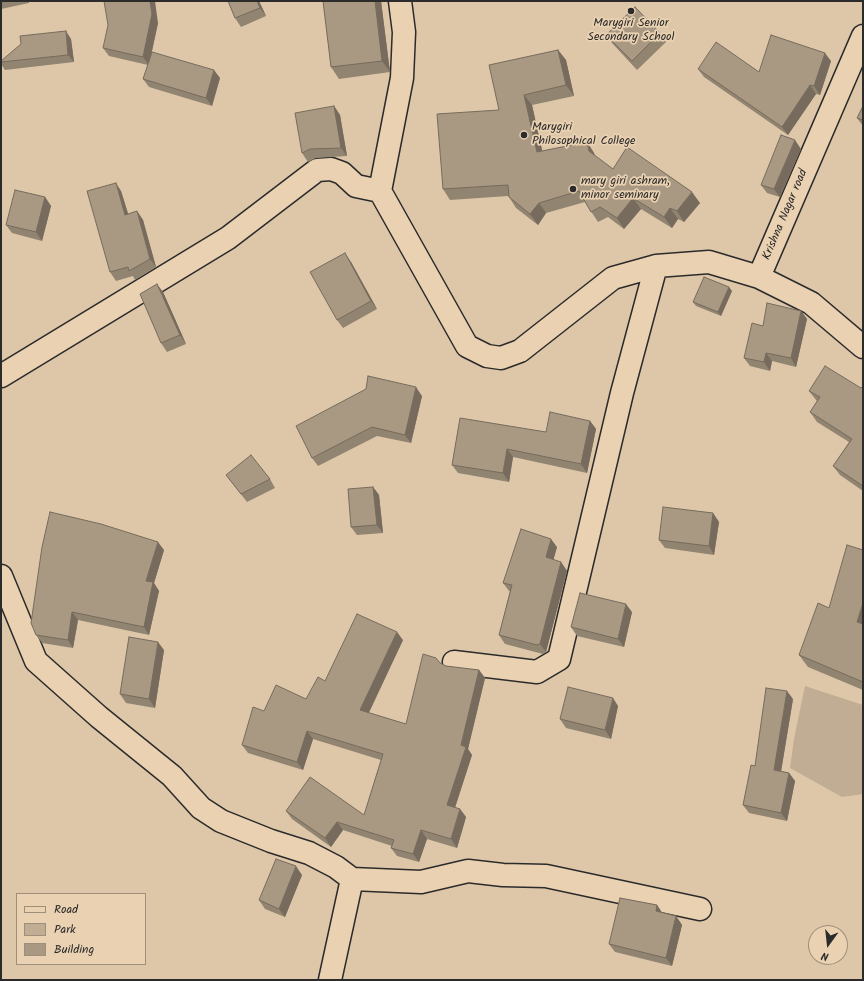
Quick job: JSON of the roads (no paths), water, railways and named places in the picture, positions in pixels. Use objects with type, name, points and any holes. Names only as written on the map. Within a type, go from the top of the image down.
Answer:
[{"type":"street","points":[[400,1],[404,32],[402,78],[380,191],[467,346],[487,356],[501,358],[520,351],[613,278],[656,266],[710,262],[760,277],[811,303],[863,347]]},
{"type":"street","name":"Krishna Nagar road","points":[[760,277],[863,36]]},
{"type":"street","points":[[1,376],[228,238],[317,170],[331,169],[342,173],[356,186],[380,191]]},
{"type":"street","points":[[454,662],[536,672],[559,659],[622,393],[656,266]]},
{"type":"street","points":[[1,576],[36,661],[99,718],[172,776],[201,808],[221,821],[271,841],[309,853],[352,879],[421,882],[468,871],[503,875],[546,876],[700,909]]},
{"type":"street","points":[[330,980],[352,879]]},
{"type":"place","name":"Marygiri Senior Secondary School","points":[[631,11]]},
{"type":"place","name":"Marygiri Philosophical College","points":[[524,135]]},
{"type":"place","name":"mary giri ashram, minor seminary","points":[[573,189]]}]
